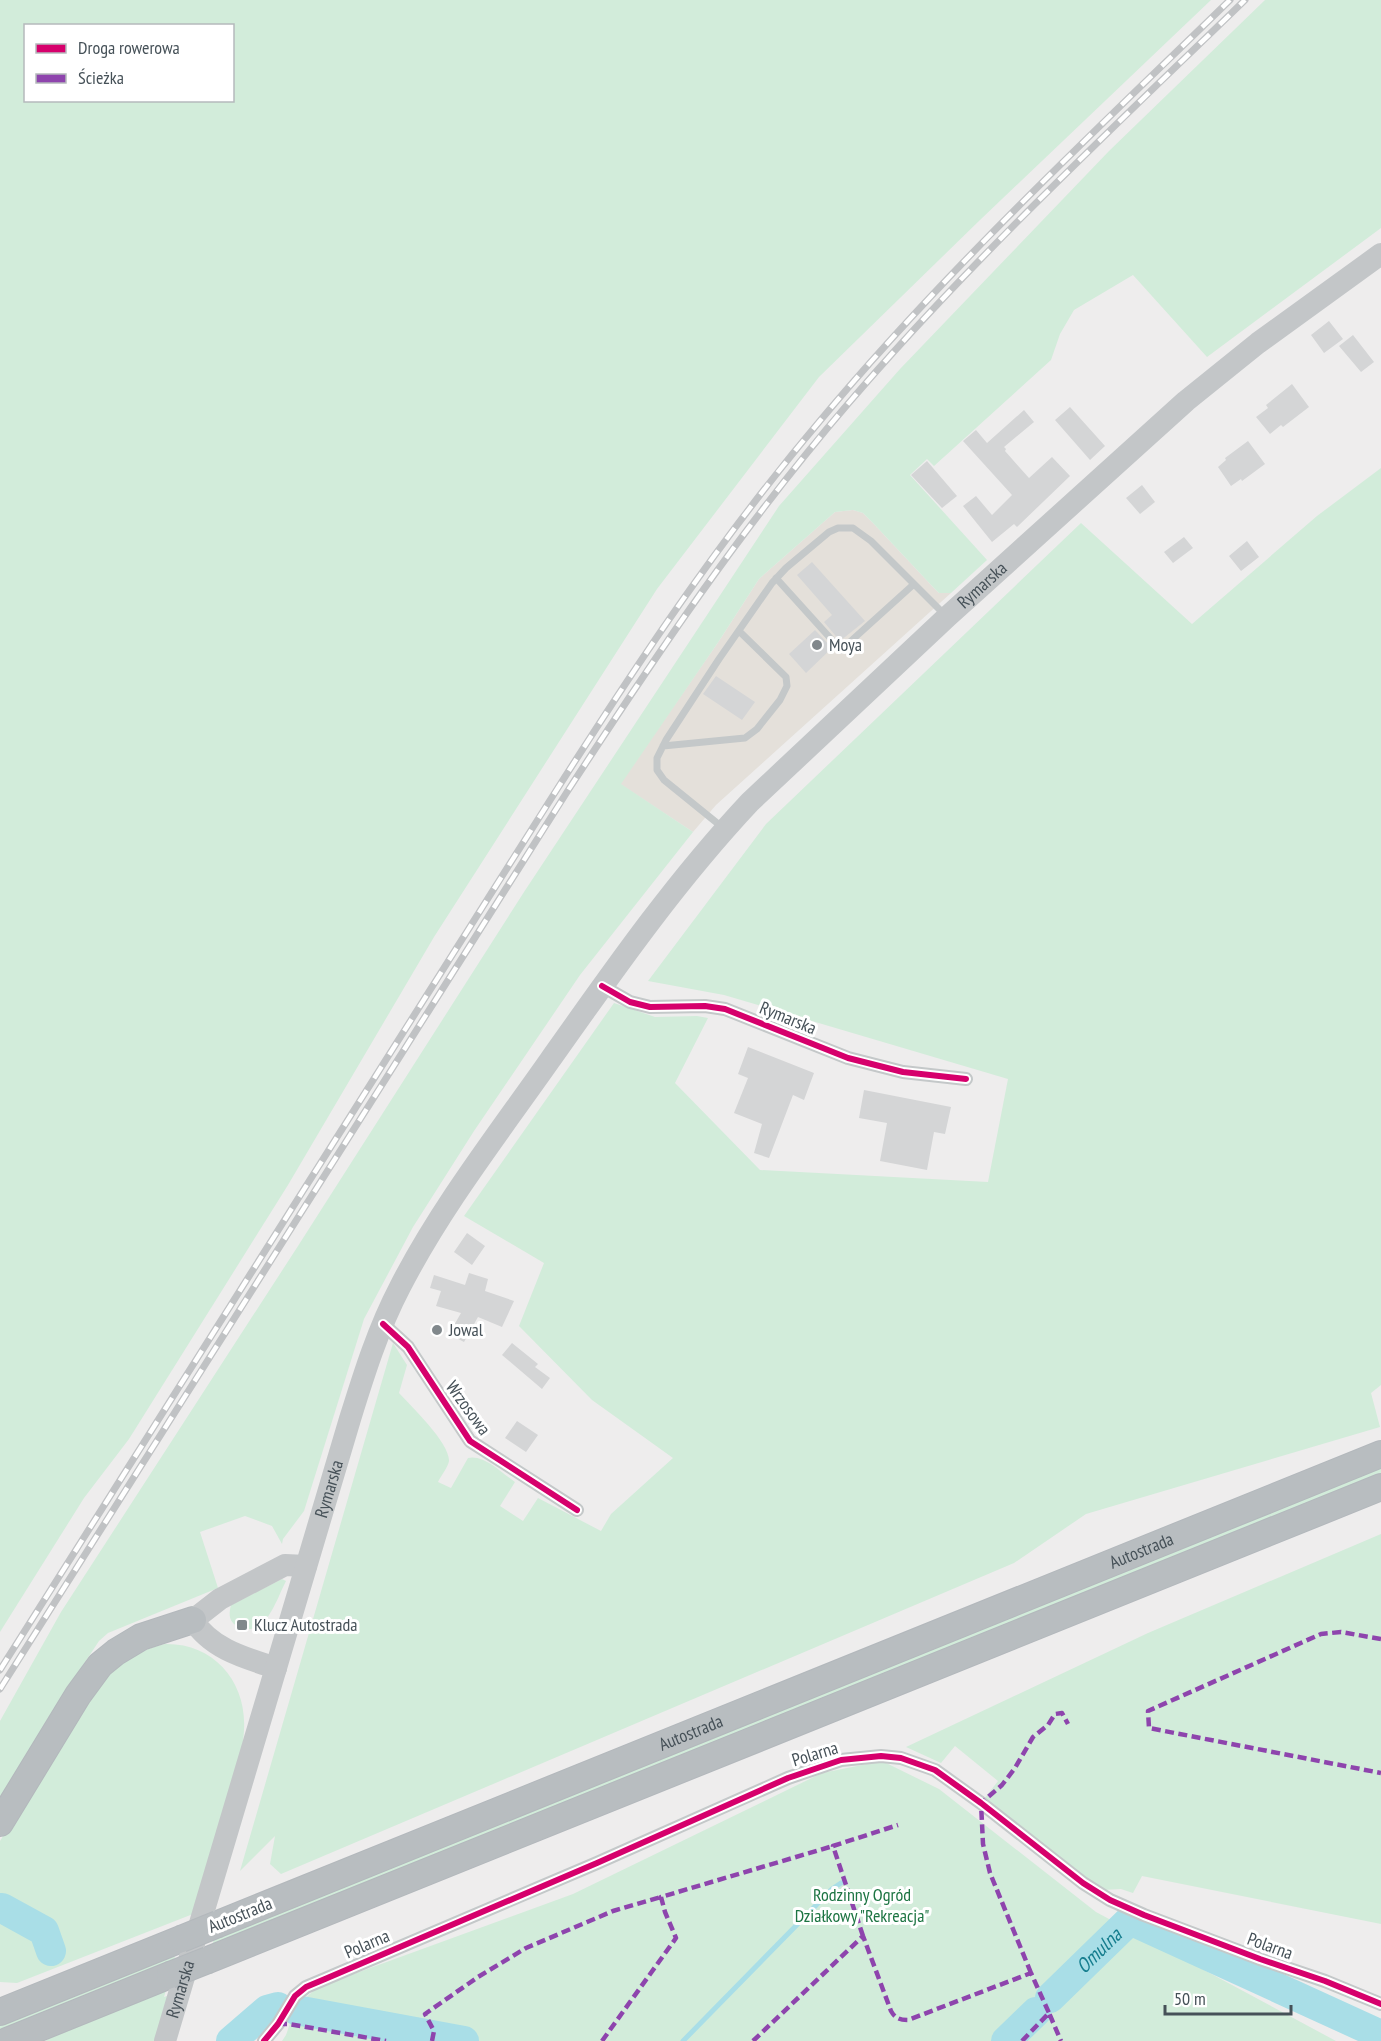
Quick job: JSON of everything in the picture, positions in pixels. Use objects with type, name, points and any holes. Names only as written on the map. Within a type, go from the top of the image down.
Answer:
[{"type":"highway","name":"Autostrada","points":[[0,2012],[1381,1454]]},
{"type":"highway","name":"Autostrada","points":[[13,2039],[1381,1487]]},
{"type":"highway","points":[[0,1823],[78,1695],[100,1665],[141,1637],[193,1620]]},
{"type":"highway","points":[[0,1995],[19,1996],[59,1988]]},
{"type":"main road","name":"Rymarska","points":[[165,2041],[350,1419],[383,1324],[416,1258],[455,1197],[660,905],[725,829],[777,776],[947,617],[1193,395],[1258,343],[1381,254]]},
{"type":"main road","points":[[276,1668],[239,1656],[202,1634],[193,1620],[220,1599],[285,1565],[306,1566]]},
{"type":"street","name":"Rymarska","points":[[602,986],[622,998],[650,1008],[705,1006],[725,1009],[848,1058],[903,1072],[966,1079]]},
{"type":"street","name":"Wrzosowa","points":[[383,1324],[408,1347],[470,1441],[577,1509]]},
{"type":"street","name":"Polarna","points":[[264,2041],[278,2024],[295,1996],[306,1987],[324,1978],[597,1863],[788,1778],[841,1760],[880,1756],[901,1758],[942,1775],[1075,1878],[1110,1900],[1381,2004]]},
{"type":"lane","points":[[725,829],[659,775],[656,764],[663,746],[776,578],[828,532],[846,527],[866,536],[947,617]]},
{"type":"lane","points":[[776,578],[841,650],[914,584]]},
{"type":"lane","points":[[663,746],[745,738],[757,729],[780,700],[787,686],[786,677],[739,631]]},
{"type":"shaded area","points":[[853,510],[863,513],[939,593],[951,593],[716,805],[693,832],[620,784],[759,579],[835,512]]},
{"type":"green space","points":[[0,0],[1211,0],[819,377],[657,589],[434,937],[288,1185],[129,1439],[84,1498],[0,1632]]},
{"type":"green space","points":[[1265,0],[1381,0],[1381,228],[1207,357],[1133,275],[1074,310],[1060,334],[1051,360],[934,466],[927,459],[910,475],[987,560],[951,593],[939,593],[863,513],[853,510],[835,512],[759,579],[621,784],[693,832],[580,975],[474,1131],[413,1227],[364,1319],[304,1511],[283,1539],[282,1544],[272,1526],[245,1516],[200,1532],[218,1588],[108,1633],[99,1641],[48,1718],[0,1800],[0,1721],[61,1612],[524,892],[779,506],[900,369],[1109,151]]},
{"type":"green space","points":[[1381,468],[1381,1385],[1371,1393],[1380,1427],[1086,1514],[1014,1563],[281,1874],[270,1864],[275,1836],[240,1871],[393,1343],[407,1365],[399,1393],[437,1435],[448,1453],[449,1461],[438,1482],[451,1488],[468,1458],[487,1462],[515,1482],[500,1506],[523,1521],[538,1498],[601,1531],[611,1514],[673,1458],[592,1400],[519,1326],[544,1263],[464,1216],[614,1003],[655,1017],[708,1018],[675,1083],[760,1170],[988,1182],[1008,1079],[724,995],[648,981],[766,824],[1081,523],[1192,624],[1317,516]]},
{"type":"green space","points":[[1381,1465],[1381,1477],[212,1946],[215,1935]]},
{"type":"green space","points":[[1381,1534],[1381,1924],[1142,1876],[1133,1893],[1121,1889],[1103,1890],[984,1799],[998,1781],[955,1746],[941,1763],[906,1747],[1148,1633]]},
{"type":"green space","points":[[282,1579],[286,1581],[273,1608],[262,1623],[255,1628],[247,1629],[232,1622],[231,1605]]},
{"type":"green space","points":[[165,1644],[183,1645],[212,1658],[233,1681],[240,1696],[243,1712],[244,1730],[240,1758],[193,1914],[17,1983],[0,1982],[0,1841],[98,1684],[129,1659]]},
{"type":"green space","name":"Rodzinny Ogród Działkowy \"Rekreacja\"","points":[[882,1761],[939,1789],[1096,1912],[1336,2041],[282,2041],[296,2006],[318,1987],[573,1894],[822,1773]]},
{"type":"green space","points":[[176,1953],[174,1960],[0,2034],[0,2021]]},
{"type":"green space","points":[[167,1987],[164,1997],[173,1994],[158,2041],[45,2041],[94,2016]]},
{"type":"building","points":[[1329,321],[1343,339],[1324,353],[1311,335]]},
{"type":"building","points":[[1353,335],[1374,362],[1361,372],[1339,346]]},
{"type":"building","points":[[1292,384],[1309,407],[1270,434],[1256,417],[1268,408],[1266,405]]},
{"type":"building","points":[[1070,407],[1105,446],[1090,460],[1055,420]]},
{"type":"building","points":[[1024,410],[1034,422],[1004,447],[1005,451],[1029,478],[1052,457],[1070,476],[1017,527],[1014,524],[992,542],[963,506],[976,496],[992,515],[1012,495],[963,441],[976,430],[987,443]]},
{"type":"building","points":[[1248,441],[1265,464],[1231,486],[1218,467],[1226,460],[1225,458]]},
{"type":"building","points":[[927,461],[957,496],[942,508],[911,475]]},
{"type":"building","points":[[1142,485],[1155,502],[1140,514],[1126,498]]},
{"type":"building","points":[[1184,537],[1193,548],[1173,563],[1164,552]]},
{"type":"building","points":[[1247,541],[1259,557],[1241,571],[1229,556]]},
{"type":"building","points":[[812,562],[865,621],[840,641],[824,622],[832,615],[797,575]]},
{"type":"building","points":[[815,630],[832,648],[806,673],[789,654]]},
{"type":"building","points":[[716,676],[755,702],[742,720],[703,694]]},
{"type":"building","points":[[748,1047],[814,1073],[804,1100],[793,1095],[769,1158],[754,1153],[762,1124],[734,1113],[748,1078],[738,1074]]},
{"type":"building","points":[[864,1090],[951,1107],[945,1134],[934,1132],[927,1170],[880,1161],[887,1123],[859,1118]]},
{"type":"building","points":[[467,1233],[485,1246],[472,1265],[454,1252]]},
{"type":"building","points":[[469,1273],[488,1279],[485,1291],[514,1301],[502,1327],[478,1317],[464,1342],[449,1334],[461,1313],[436,1306],[441,1291],[430,1288],[434,1275],[465,1285]]},
{"type":"building","points":[[512,1343],[538,1364],[535,1367],[550,1378],[542,1389],[502,1355]]},
{"type":"building","points":[[517,1421],[538,1435],[526,1452],[505,1438]]},
{"type":"waterway","points":[[683,2041],[832,1889],[841,1883]]},
{"type":"waterway","name":"Omulna","points":[[2,1908],[44,1931],[51,1951]]},
{"type":"waterway","name":"Omulna","points":[[1050,1998],[1130,1920],[1381,2035]]},
{"type":"waterway","name":"Omulna","points":[[231,2041],[267,2010],[278,2007]]},
{"type":"waterway","name":"Omulna","points":[[296,2010],[464,2041]]},
{"type":"waterway","name":"Omulna","points":[[1006,2041],[1036,2012]]},
{"type":"railway","points":[[0,1670],[585,746],[713,557],[819,422],[867,366],[967,258],[1230,0]]},
{"type":"railway","points":[[0,1689],[567,792],[666,643],[736,545],[847,405],[942,300],[1041,198],[1245,0]]},
{"type":"marked path","points":[[1381,1639],[1341,1632],[1321,1634],[1148,1711],[1149,1728],[1381,1773]]},
{"type":"marked path","points":[[1031,1973],[990,1873],[983,1844],[981,1803],[1002,1785],[1033,1737],[1048,1725],[1055,1714],[1062,1713],[1068,1724]]},
{"type":"marked path","points":[[863,1936],[833,1846],[898,1825]]},
{"type":"marked path","points":[[602,2041],[676,1938],[661,1897],[833,1846]]},
{"type":"marked path","points":[[432,2041],[434,2031],[425,2014],[478,1977],[526,1948],[613,1911],[661,1897]]},
{"type":"marked path","points":[[753,2041],[863,1936],[891,2011],[900,2019],[908,2020],[1031,1973],[1049,2013]]},
{"type":"marked path","points":[[1022,2041],[1049,2013],[1061,2041]]},
{"type":"marked path","points":[[278,2024],[386,2041]]},
{"type":"cycle path","points":[[602,986],[630,1002],[650,1007],[705,1006],[725,1009],[848,1058],[903,1072],[966,1079]]},
{"type":"cycle path","points":[[383,1324],[408,1347],[470,1441],[577,1510]]},
{"type":"cycle path","points":[[264,2041],[278,2024],[295,1996],[306,1987],[597,1863],[788,1778],[841,1760],[881,1756],[901,1758],[935,1770],[1083,1883],[1110,1900],[1144,1915],[1325,1981],[1381,2004]]},
{"type":"place","name":"Moya","points":[[817,645]]},
{"type":"place","name":"Jowal","points":[[437,1330]]},
{"type":"place","name":"Klucz Autostrada","points":[[242,1625]]}]
